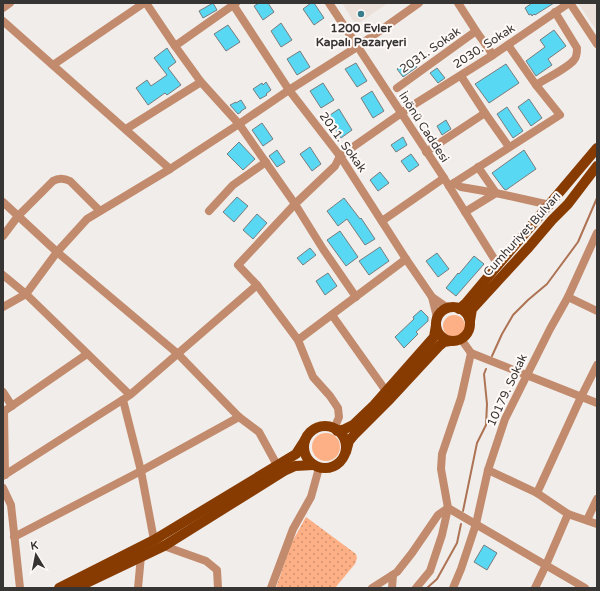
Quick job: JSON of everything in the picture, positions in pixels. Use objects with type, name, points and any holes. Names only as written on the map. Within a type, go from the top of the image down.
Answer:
[{"type":"main road","points":[[336,430],[345,429],[353,425],[374,405],[434,337],[440,315],[448,308],[457,308],[466,303],[597,148]]},
{"type":"main road","name":"Cumhuriyet Bulvarı","points":[[470,321],[472,309],[568,204],[597,166]]},
{"type":"main road","points":[[76,588],[164,546],[284,471],[295,466],[316,466],[326,469],[339,463],[346,452],[349,441],[439,346],[444,342],[456,341],[465,336],[470,326],[470,321],[464,312],[457,308]]},
{"type":"main road","points":[[437,322],[440,335],[450,341]]},
{"type":"main road","points":[[58,588],[154,540],[296,454],[309,434],[315,429],[328,427],[340,432],[344,438],[346,452]]},
{"type":"main road","points":[[305,440],[305,454],[308,460],[316,466]]},
{"type":"street","points":[[53,65],[145,3],[201,82],[239,124],[296,204],[323,249],[356,297]]},
{"type":"street","name":"İnönü Caddesi","points":[[329,3],[426,152],[444,178],[451,185],[465,212],[498,266]]},
{"type":"street","points":[[3,307],[26,294],[57,252],[87,219],[170,169],[357,47],[419,3]]},
{"type":"street","points":[[458,3],[493,55]]},
{"type":"street","points":[[569,3],[597,44]]},
{"type":"street","name":"2030. Sokak","points":[[340,156],[410,107],[461,76],[569,3]]},
{"type":"street","points":[[175,46],[234,4]]},
{"type":"street","name":"2011. Sokak","points":[[234,4],[289,90],[340,156],[432,297]]},
{"type":"street","points":[[536,85],[564,68],[574,60],[576,55],[577,48],[555,12]]},
{"type":"street","points":[[3,21],[170,169]]},
{"type":"street","name":"2031. Sokak","points":[[397,88],[476,31]]},
{"type":"street","points":[[451,185],[560,115],[536,85],[508,45]]},
{"type":"street","points":[[461,76],[509,147]]},
{"type":"street","points":[[126,129],[201,82]]},
{"type":"street","points":[[426,152],[485,113]]},
{"type":"street","points":[[336,430],[339,417],[338,408],[330,396],[313,377],[298,340],[257,285],[238,265],[296,204],[335,166],[340,156]]},
{"type":"street","points":[[209,211],[233,185],[266,162]]},
{"type":"street","points":[[478,167],[496,193]]},
{"type":"street","points":[[3,236],[18,216],[53,181],[62,178],[70,182],[100,211]]},
{"type":"street","points":[[382,221],[444,178]]},
{"type":"street","points":[[451,185],[550,205]]},
{"type":"street","points":[[465,212],[496,193]]},
{"type":"street","points":[[3,202],[57,252],[178,354],[239,417],[259,432],[278,465]]},
{"type":"street","name":"10179. Sokak","points":[[453,588],[476,524],[488,470],[505,419],[596,239]]},
{"type":"street","points":[[298,340],[406,259]]},
{"type":"street","points":[[3,275],[26,294],[87,354],[127,398],[154,540],[164,546],[206,560],[217,570],[218,588]]},
{"type":"street","points":[[4,475],[127,398],[257,285]]},
{"type":"street","points":[[432,297],[445,306],[457,308]]},
{"type":"street","points":[[432,297],[437,322]]},
{"type":"street","points":[[568,297],[597,311]]},
{"type":"street","points":[[332,315],[386,391]]},
{"type":"street","points":[[461,339],[471,352],[597,403]]},
{"type":"street","points":[[416,588],[430,570],[442,535],[448,508],[441,469],[442,454],[462,398],[471,352]]},
{"type":"street","points":[[4,475],[3,412],[87,354]]},
{"type":"street","points":[[537,493],[597,365]]},
{"type":"street","points":[[3,392],[12,406]]},
{"type":"street","points":[[14,537],[239,417]]},
{"type":"street","points":[[271,588],[292,529],[311,497],[316,466]]},
{"type":"street","points":[[488,470],[537,493],[568,514],[597,524]]},
{"type":"street","points":[[3,488],[11,504],[20,588]]},
{"type":"street","points":[[587,520],[597,499]]},
{"type":"street","points":[[448,508],[585,588]]},
{"type":"street","points":[[372,588],[397,572],[438,515],[448,508]]},
{"type":"street","points":[[536,588],[568,514]]},
{"type":"street","points":[[138,588],[141,556]]},
{"type":"street","points":[[392,588],[393,574]]},
{"type":"shaded area","name":"1200 Evler Kapalı Pazaryeri","points":[[342,3],[388,3],[356,25]]},
{"type":"shaded area","points":[[578,3],[597,3],[597,31]]},
{"type":"shaded area","points":[[450,315],[458,315],[465,322],[465,330],[458,337],[450,337],[443,330],[443,322]]},
{"type":"shaded area","points":[[326,433],[336,437],[340,447],[336,457],[326,461],[316,457],[312,447],[316,437]]},
{"type":"shaded area","points":[[306,517],[356,554],[357,558],[355,564],[335,588],[276,588],[291,544]]},
{"type":"building","points":[[213,3],[217,10],[203,18],[199,11]]},
{"type":"building","points":[[259,3],[268,3],[274,12],[263,20],[254,6]]},
{"type":"building","points":[[311,3],[314,3],[324,18],[314,25],[303,9]]},
{"type":"building","points":[[532,3],[554,3],[532,16],[531,14],[529,15],[525,8]]},
{"type":"building","points":[[281,23],[292,40],[281,47],[271,31]]},
{"type":"building","points":[[228,25],[240,42],[226,51],[214,34]]},
{"type":"building","points":[[554,30],[566,46],[548,59],[552,65],[536,76],[526,61],[545,47],[540,40]]},
{"type":"building","points":[[167,48],[176,62],[168,68],[181,85],[167,95],[165,93],[148,105],[136,88],[147,80],[151,86],[167,75],[154,58]]},
{"type":"building","points":[[300,51],[310,67],[297,75],[287,59]]},
{"type":"building","points":[[412,59],[417,67],[403,77],[397,69]]},
{"type":"building","points":[[356,63],[367,81],[357,87],[345,69]]},
{"type":"building","points":[[506,64],[519,83],[489,103],[475,84]]},
{"type":"building","points":[[437,68],[445,78],[438,83],[430,73]]},
{"type":"building","points":[[266,82],[271,90],[266,94],[267,95],[260,99],[253,89],[262,83],[263,85]]},
{"type":"building","points":[[323,83],[334,100],[321,108],[310,91]]},
{"type":"building","points":[[372,91],[384,111],[373,118],[361,98]]},
{"type":"building","points":[[529,99],[542,118],[531,126],[518,107]]},
{"type":"building","points":[[241,100],[246,108],[238,114],[230,105]]},
{"type":"building","points":[[507,107],[523,131],[513,138],[497,114]]},
{"type":"building","points":[[339,109],[352,130],[341,138],[327,117]]},
{"type":"building","points":[[446,120],[451,129],[442,135],[437,126]]},
{"type":"building","points":[[262,123],[273,139],[263,146],[252,130]]},
{"type":"building","points":[[403,137],[407,145],[396,152],[391,145]]},
{"type":"building","points":[[239,142],[255,159],[243,170],[227,154]]},
{"type":"building","points":[[310,147],[321,164],[312,171],[300,154]]},
{"type":"building","points":[[277,150],[285,162],[277,167],[269,156]]},
{"type":"building","points":[[524,150],[536,169],[506,190],[492,173]]},
{"type":"building","points":[[411,154],[419,165],[409,172],[401,161]]},
{"type":"building","points":[[380,172],[389,183],[378,191],[370,180]]},
{"type":"building","points":[[237,197],[248,206],[234,222],[223,212]]},
{"type":"building","points":[[344,198],[360,219],[361,218],[375,239],[365,245],[347,219],[338,226],[327,211]]},
{"type":"building","points":[[257,214],[267,223],[253,239],[243,230]]},
{"type":"building","points":[[340,231],[358,257],[346,266],[327,240]]},
{"type":"building","points":[[380,247],[389,261],[369,275],[359,261]]},
{"type":"building","points":[[310,248],[316,255],[303,265],[297,258]]},
{"type":"building","points":[[437,253],[449,269],[438,277],[426,261]]},
{"type":"building","points":[[474,256],[484,264],[456,296],[446,288]]},
{"type":"building","points":[[328,273],[337,286],[325,295],[316,281]]},
{"type":"building","points":[[421,310],[428,317],[428,321],[416,332],[418,334],[404,348],[395,337],[414,319],[413,317]]},
{"type":"building","points":[[484,545],[497,553],[487,570],[474,562]]},
{"type":"waterway","points":[[492,356],[513,315],[547,284],[578,242],[597,198]]},
{"type":"waterway","points":[[463,511],[477,443],[486,425],[487,404],[484,374],[486,369]]},
{"type":"waterway","points":[[427,588],[437,579],[457,543],[461,524]]},
{"type":"place","name":"1200 Evler Kapalı Pazaryeri","points":[[361,14]]}]
